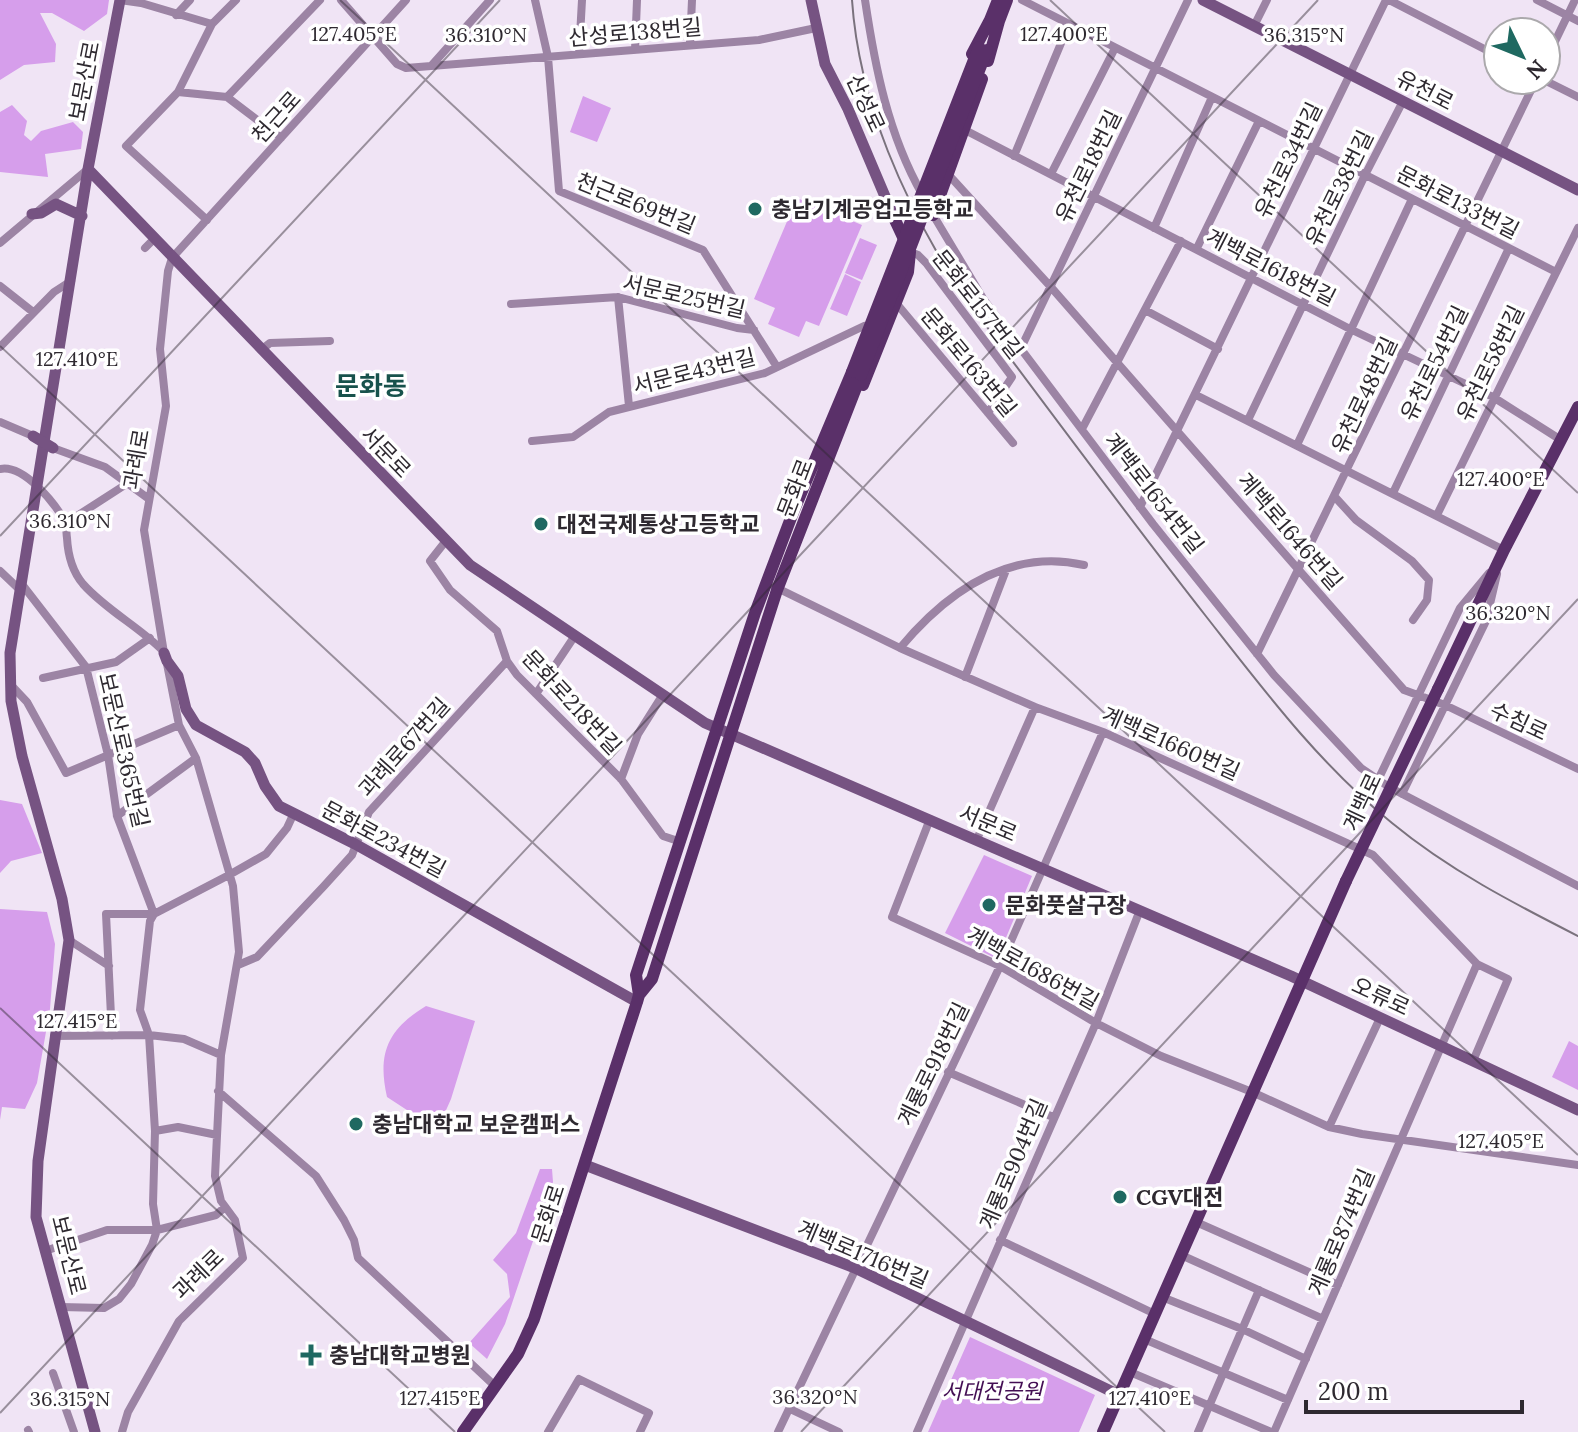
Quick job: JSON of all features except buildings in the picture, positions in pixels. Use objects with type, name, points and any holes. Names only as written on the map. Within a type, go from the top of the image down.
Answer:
[{"type":"main road","name":"보문산로","points":[[95,1432],[36,1217],[38,1161],[69,940],[62,899],[22,756],[11,701],[10,653],[88,169],[120,0]]},
{"type":"main road","name":"산성로","points":[[811,0],[825,64],[848,109],[895,220]]},
{"type":"main road","name":"문화로","points":[[996,16],[998,0]]},
{"type":"main road","name":"문화로","points":[[464,1432],[518,1354],[534,1319],[638,998],[652,979],[777,590],[845,415],[856,374],[983,48],[996,16],[1007,0]]},
{"type":"main road","name":"유천로","points":[[1203,0],[1578,190]]},
{"type":"main road","points":[[922,195],[979,37],[996,16]]},
{"type":"main road","points":[[933,215],[995,42],[996,16]]},
{"type":"main road","name":"서문로","points":[[88,169],[150,243],[172,258],[445,542],[492,582],[662,696],[731,735],[1301,981]]},
{"type":"main road","points":[[32,214],[41,213],[56,204],[82,216]]},
{"type":"main road","points":[[843,396],[842,382],[896,250],[895,220]]},
{"type":"main road","points":[[845,415],[859,396],[908,272],[910,252],[895,220]]},
{"type":"main road","name":"문화로","points":[[638,998],[636,975],[769,576],[843,396],[856,374]]},
{"type":"main road","name":"계백로","points":[[1103,1432],[1346,881],[1502,554],[1561,440],[1574,424],[1578,407]]},
{"type":"main road","points":[[33,436],[53,448]]},
{"type":"main road","name":"문화로234번길","points":[[166,657],[178,676],[186,709],[196,725],[245,752],[255,763],[265,786],[279,806],[638,998]]},
{"type":"main road","name":"오류로","points":[[1301,981],[1578,1110]]},
{"type":"main road","name":"계백로1716번길","points":[[585,1165],[855,1268],[1119,1395]]},
{"type":"street","points":[[120,0],[142,2],[212,24]]},
{"type":"street","points":[[176,15],[190,0]]},
{"type":"street","points":[[207,220],[126,146],[178,92],[212,24],[236,0]]},
{"type":"street","points":[[227,97],[320,0]]},
{"type":"street","name":"산성로138번길","points":[[341,0],[397,64],[406,68],[759,40],[816,28]]},
{"type":"street","name":"천근로","points":[[172,258],[406,0]]},
{"type":"street","points":[[432,66],[490,0]]},
{"type":"street","points":[[535,0],[548,57]]},
{"type":"street","points":[[579,54],[582,0]]},
{"type":"street","points":[[635,50],[637,0]]},
{"type":"street","points":[[690,45],[692,0]]},
{"type":"street","name":"계백로1654번길","points":[[865,0],[885,103],[906,165],[933,215],[984,300],[1140,507],[1257,654],[1361,768],[1389,787],[1578,886]]},
{"type":"street","name":"문화로133번길","points":[[1022,0],[1556,272]]},
{"type":"street","name":"유천로18번길","points":[[1021,348],[1188,0]]},
{"type":"street","points":[[1254,26],[1267,0]]},
{"type":"street","points":[[1388,0],[1482,48]]},
{"type":"street","name":"유천로34번길","points":[[1140,507],[1388,0]]},
{"type":"street","points":[[1537,0],[1578,21]]},
{"type":"street","points":[[1562,26],[1575,0]]},
{"type":"street","points":[[1014,156],[1069,24]]},
{"type":"street","points":[[1051,174],[1115,48]]},
{"type":"street","name":"천근로69번길","points":[[548,57],[559,191],[703,250],[777,367]]},
{"type":"street","points":[[178,92],[227,97],[281,138]]},
{"type":"street","name":"유천로48번길","points":[[1257,654],[1528,96]]},
{"type":"street","points":[[1154,228],[1212,97]]},
{"type":"street","name":"유천로38번길","points":[[1248,420],[1403,101]]},
{"type":"street","points":[[1197,248],[1259,121]]},
{"type":"street","name":"계백로1618번길","points":[[963,129],[1303,302],[1350,329],[1493,397],[1561,440]]},
{"type":"street","points":[[0,243],[88,169]]},
{"type":"street","name":"계백로1646번길","points":[[947,173],[1404,690],[1445,705]]},
{"type":"street","points":[[1297,445],[1412,199]]},
{"type":"street","name":"유천로58번길","points":[[1437,515],[1578,228]]},
{"type":"street","points":[[1082,429],[1181,241]]},
{"type":"street","name":"유천로54번길","points":[[1393,493],[1509,248]]},
{"type":"street","name":"문화로157번길","points":[[896,250],[910,252],[927,264],[1012,377],[988,413]]},
{"type":"street","name":"과례로","points":[[122,1432],[128,1412],[179,1321],[243,1258],[235,1220],[221,1201],[215,1176],[221,1055],[239,952],[234,899],[196,758],[179,725],[144,530],[166,406],[160,349],[172,258]]},
{"type":"street","points":[[0,347],[54,292],[71,281]]},
{"type":"street","points":[[0,286],[33,312]]},
{"type":"street","points":[[618,297],[629,406]]},
{"type":"street","name":"서문로25번길","points":[[511,304],[618,297],[754,330]]},
{"type":"street","name":"문화로163번길","points":[[897,304],[1013,443]]},
{"type":"street","points":[[1145,310],[1218,349]]},
{"type":"street","name":"서문로43번길","points":[[532,441],[573,437],[609,412],[765,373],[864,326]]},
{"type":"street","points":[[261,350],[270,343],[330,341]]},
{"type":"street","points":[[1196,395],[1437,515],[1502,554]]},
{"type":"street","points":[[0,422],[33,436]]},
{"type":"street","points":[[53,448],[105,467],[149,499]]},
{"type":"street","points":[[0,469],[23,473],[38,488],[66,523],[69,558],[83,584],[135,629],[150,638],[166,657]]},
{"type":"street","points":[[66,523],[128,483]]},
{"type":"street","points":[[1335,497],[1356,520],[1412,561],[1429,580],[1427,600],[1413,620]]},
{"type":"street","name":"문화로218번길","points":[[445,542],[430,561],[450,590],[497,631],[507,661],[621,779],[663,836],[681,842]]},
{"type":"street","points":[[1378,780],[1460,608],[1502,554]]},
{"type":"street","points":[[1402,794],[1486,621],[1502,554]]},
{"type":"street","points":[[900,648],[924,619],[977,580],[1037,562],[1065,561],[1084,565]]},
{"type":"street","points":[[965,677],[1006,570]]},
{"type":"street","points":[[0,571],[19,585]]},
{"type":"street","points":[[769,576],[777,590]]},
{"type":"street","name":"보문산로365번길","points":[[19,585],[86,667],[108,755],[117,816],[154,914]]},
{"type":"street","name":"계백로1660번길","points":[[777,590],[965,677],[1103,732],[1360,848],[1373,855],[1477,964]]},
{"type":"street","points":[[536,694],[574,637]]},
{"type":"street","points":[[43,678],[116,662],[150,638]]},
{"type":"street","points":[[0,661],[11,671]]},
{"type":"street","name":"과례로67번길","points":[[238,965],[257,957],[282,933],[352,855],[369,812],[507,661]]},
{"type":"street","points":[[11,685],[27,702],[66,773],[179,725]]},
{"type":"street","points":[[621,779],[638,734],[662,696]]},
{"type":"street","name":"수침로","points":[[1445,705],[1578,769]]},
{"type":"street","points":[[977,839],[1035,707]]},
{"type":"street","name":"계룡로918번길","points":[[778,1432],[1000,966],[1103,732]]},
{"type":"street","points":[[117,816],[196,758]]},
{"type":"street","points":[[112,1036],[106,914],[154,914],[229,875],[266,854],[287,828],[293,815]]},
{"type":"street","name":"계백로1686번길","points":[[930,819],[892,917],[1000,966],[1096,1023],[1161,1056],[1329,1127],[1578,1165]]},
{"type":"street","name":"계룡로904번길","points":[[917,1432],[1096,1023],[1140,910]]},
{"type":"street","points":[[61,1307],[104,1308],[119,1299],[131,1284],[157,1230],[153,1204],[155,1131],[149,1035],[140,1010],[150,921],[154,914]]},
{"type":"street","points":[[69,940],[109,966]]},
{"type":"street","points":[[1443,1047],[1477,964],[1508,979],[1473,1061]]},
{"type":"street","points":[[1329,1127],[1380,1018]]},
{"type":"street","points":[[54,1036],[149,1035],[184,1039],[221,1055]]},
{"type":"street","name":"계룡로874번길","points":[[1272,1432],[1443,1047]]},
{"type":"street","points":[[948,1072],[1053,1117]]},
{"type":"street","points":[[218,1091],[316,1176],[344,1220],[354,1240],[358,1258],[496,1387]]},
{"type":"street","points":[[155,1131],[178,1127],[217,1135]]},
{"type":"street","points":[[45,1251],[107,1230],[157,1230],[216,1215],[225,1207]]},
{"type":"street","points":[[1196,1222],[1338,1285]]},
{"type":"street","points":[[1000,1240],[1155,1314]]},
{"type":"street","points":[[1181,1255],[1323,1319]]},
{"type":"street","points":[[1198,1432],[1259,1290]]},
{"type":"street","points":[[1162,1297],[1306,1359]]},
{"type":"street","points":[[1144,1339],[1288,1400]]},
{"type":"street","points":[[1130,1372],[1272,1432]]},
{"type":"street","points":[[53,1373],[74,1432]]},
{"type":"street","points":[[548,1432],[579,1379],[649,1413],[640,1432]]},
{"type":"street","points":[[790,1409],[839,1432]]},
{"type":"green space","points":[[0,0],[109,0],[107,14],[84,31],[52,13],[40,13],[56,44],[55,62],[24,65],[0,80]]},
{"type":"green space","points":[[583,96],[611,108],[597,142],[570,132]]},
{"type":"green space","points":[[12,105],[27,121],[24,135],[31,141],[41,131],[73,122],[83,132],[81,149],[45,154],[48,177],[0,172],[0,112]]},
{"type":"green space","points":[[797,198],[862,225],[819,326],[806,321],[799,337],[768,324],[775,308],[754,299]]},
{"type":"green space","points":[[860,238],[877,245],[862,280],[845,273]]},
{"type":"green space","points":[[845,274],[861,282],[847,316],[830,309]]},
{"type":"green space","points":[[0,800],[22,804],[42,853],[11,861],[0,873]]},
{"type":"green space","name":"문화풋살구장","points":[[984,855],[1032,876],[997,959],[945,933]]},
{"type":"green space","points":[[0,909],[47,912],[55,944],[50,1009],[37,1083],[25,1109],[2,1107],[0,1120]]},
{"type":"green space","points":[[426,1006],[475,1021],[443,1117],[413,1114],[387,1097],[384,1081],[385,1055],[394,1033]]},
{"type":"green space","points":[[1569,1041],[1578,1046],[1578,1090],[1552,1077]]},
{"type":"green space","points":[[540,1169],[552,1169],[553,1182],[505,1324],[487,1359],[469,1343],[510,1297],[507,1274],[493,1260],[516,1233]]},
{"type":"green space","name":"서대전공원","points":[[970,1337],[1095,1395],[1079,1432],[928,1432]]},
{"type":"railway","points":[[852,0],[856,39],[875,115],[904,188],[940,257],[960,291],[1174,575],[1293,725],[1365,800],[1459,871],[1578,936]]},
{"type":"place","name":"충남기계공업고등학교","points":[[755,209]]},
{"type":"place","name":"대전국제통상고등학교","points":[[541,524]]},
{"type":"place","name":"문화풋살구장","points":[[989,905]]},
{"type":"place","name":"충남대학교 보운캠퍼스","points":[[356,1124]]},
{"type":"place","name":"CGV대전","points":[[1120,1197]]},
{"type":"place","name":"충남대학교병원","points":[[311,1355]]},
{"type":"district","name":"문화동","points":[[371,386]]}]
